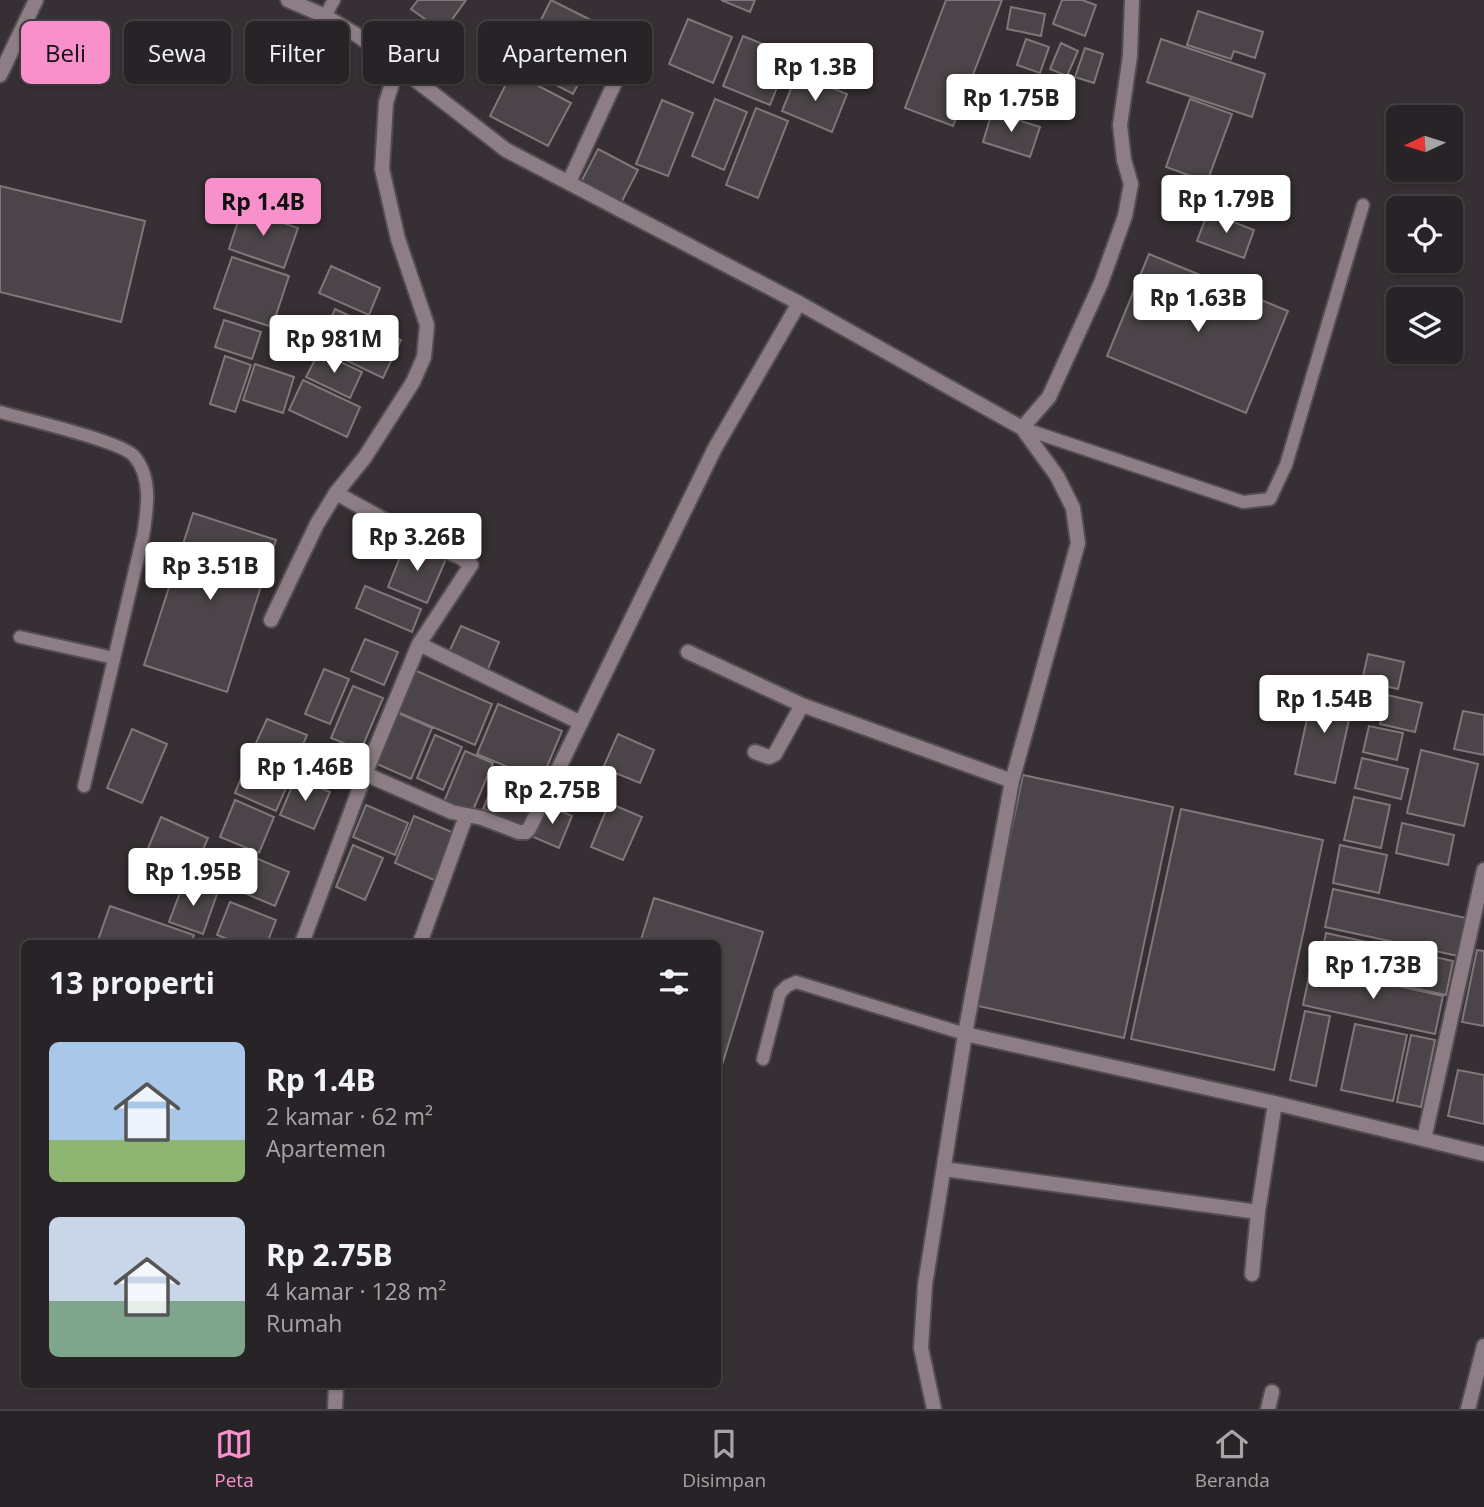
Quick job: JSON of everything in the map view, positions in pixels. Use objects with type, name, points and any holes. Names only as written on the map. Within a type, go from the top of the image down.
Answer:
[{"type":"street","points":[[0,75],[36,0]]},
{"type":"street","points":[[288,0],[325,16],[363,41]]},
{"type":"street","points":[[1022,428],[1049,397],[1101,283],[1125,216],[1131,184],[1124,160],[1120,125],[1130,56],[1132,0]]},
{"type":"street","points":[[271,620],[317,524],[336,493],[365,457],[413,382],[424,357],[427,325],[398,239],[382,169],[386,103],[392,84]]},
{"type":"street","points":[[423,84],[506,150],[799,303],[1022,428],[1058,476],[1073,508],[1078,543],[1012,781],[965,1034],[925,1285],[921,1348],[933,1409]]},
{"type":"street","points":[[569,182],[614,84]]},
{"type":"street","points":[[365,774],[466,816],[482,818],[519,832],[526,832],[715,448],[799,303]]},
{"type":"street","points":[[303,940],[365,774],[419,644],[471,565],[336,493]]},
{"type":"street","points":[[419,644],[581,723]]},
{"type":"street","points":[[688,652],[802,705],[1012,781]]},
{"type":"street","points":[[755,752],[769,757],[775,754],[802,705]]},
{"type":"street","points":[[421,940],[466,816]]},
{"type":"street","points":[[1424,1139],[1484,870]]},
{"type":"street","points":[[965,1034],[1275,1103],[1484,1154]]},
{"type":"street","points":[[1252,1274],[1258,1212],[1275,1103]]},
{"type":"street","points":[[944,1169],[1258,1212]]},
{"type":"street","points":[[1468,1409],[1484,1346]]},
{"type":"street","points":[[335,1409],[336,1388]]},
{"type":"street","points":[[1268,1409],[1272,1392]]},
{"type":"lane","points":[[325,16],[334,0]]},
{"type":"lane","points":[[1022,428],[1243,502],[1270,499],[1286,465],[1363,205]]},
{"type":"lane","points":[[0,412],[112,443],[134,456],[144,474],[148,501],[143,536],[84,786]]},
{"type":"lane","points":[[20,637],[114,658]]},
{"type":"lane","points":[[763,1059],[780,993],[796,982],[965,1034]]},
{"type":"building","points":[[418,0],[466,0],[451,21],[428,21],[411,9]]},
{"type":"building","points":[[551,0],[593,21],[540,21]]},
{"type":"building","points":[[721,0],[755,0],[750,12]]},
{"type":"building","points":[[946,0],[1002,0],[953,126],[905,108]]},
{"type":"building","points":[[1062,0],[1082,0],[1096,5],[1085,36],[1053,24]]},
{"type":"building","points":[[1011,7],[1045,14],[1041,36],[1007,29]]},
{"type":"building","points":[[1198,11],[1263,32],[1255,58],[1234,51],[1231,59],[1187,45]]},
{"type":"building","points":[[688,19],[732,37],[713,83],[669,64]]},
{"type":"building","points":[[743,36],[790,55],[770,105],[723,86]]},
{"type":"building","points":[[1026,39],[1049,47],[1040,73],[1017,65]]},
{"type":"building","points":[[1161,39],[1265,74],[1252,117],[1147,82]]},
{"type":"building","points":[[1061,43],[1078,51],[1067,76],[1050,69]]},
{"type":"building","points":[[1085,48],[1103,54],[1094,83],[1075,77]]},
{"type":"building","points":[[797,74],[847,94],[832,132],[782,111]]},
{"type":"building","points":[[506,84],[535,84],[571,103],[548,146],[490,116]]},
{"type":"building","points":[[554,84],[578,84],[573,94]]},
{"type":"building","points":[[715,99],[747,112],[724,170],[692,156]]},
{"type":"building","points":[[1190,99],[1232,114],[1207,182],[1166,167]]},
{"type":"building","points":[[662,100],[693,113],[668,176],[636,164]]},
{"type":"building","points":[[756,108],[788,121],[758,198],[726,185]]},
{"type":"building","points":[[992,112],[1040,127],[1030,157],[983,142]]},
{"type":"building","points":[[598,149],[638,170],[621,203],[581,182]]},
{"type":"building","points":[[0,186],[145,221],[121,322],[0,292]]},
{"type":"building","points":[[242,209],[298,228],[284,268],[229,249]]},
{"type":"building","points":[[1208,212],[1254,230],[1244,258],[1197,241]]},
{"type":"building","points":[[1149,254],[1288,311],[1246,413],[1107,356]]},
{"type":"building","points":[[232,257],[289,276],[272,327],[214,308]]},
{"type":"building","points":[[331,266],[380,288],[369,315],[319,293]]},
{"type":"building","points":[[335,309],[401,340],[383,378],[318,347]]},
{"type":"building","points":[[224,320],[261,332],[252,359],[215,347]]},
{"type":"building","points":[[319,352],[362,372],[350,398],[306,377]]},
{"type":"building","points":[[225,356],[251,365],[235,412],[210,404]]},
{"type":"building","points":[[255,364],[294,377],[283,413],[243,400]]},
{"type":"building","points":[[303,380],[360,407],[347,437],[289,410]]},
{"type":"building","points":[[193,513],[276,540],[227,692],[144,665]]},
{"type":"building","points":[[406,542],[446,559],[427,603],[388,587]]},
{"type":"building","points":[[365,586],[421,609],[412,632],[356,608]]},
{"type":"building","points":[[461,626],[499,642],[488,669],[449,652]]},
{"type":"building","points":[[365,639],[398,652],[384,685],[351,671]]},
{"type":"building","points":[[1368,654],[1404,662],[1398,689],[1362,681]]},
{"type":"building","points":[[324,669],[349,679],[330,724],[305,714]]},
{"type":"building","points":[[412,669],[492,704],[475,745],[395,711]]},
{"type":"building","points":[[353,686],[383,698],[361,750],[331,738]]},
{"type":"building","points":[[1314,687],[1354,697],[1335,783],[1295,774]]},
{"type":"building","points":[[1387,695],[1422,703],[1415,732],[1380,724]]},
{"type":"building","points":[[498,704],[562,731],[541,781],[477,754]]},
{"type":"building","points":[[1463,711],[1484,715],[1484,755],[1454,749]]},
{"type":"building","points":[[398,713],[432,728],[411,779],[377,764]]},
{"type":"building","points":[[267,719],[307,735],[292,771],[251,754]]},
{"type":"building","points":[[1369,726],[1403,733],[1397,760],[1363,752]]},
{"type":"building","points":[[132,729],[167,744],[142,803],[107,788]]},
{"type":"building","points":[[618,734],[654,750],[640,783],[603,768]]},
{"type":"building","points":[[435,735],[462,747],[443,790],[417,778]]},
{"type":"building","points":[[1421,750],[1478,764],[1464,826],[1407,813]]},
{"type":"building","points":[[465,751],[493,763],[471,815],[443,804]]},
{"type":"building","points":[[1362,758],[1408,769],[1401,799],[1355,788]]},
{"type":"building","points":[[247,763],[289,781],[276,811],[235,793]]},
{"type":"building","points":[[497,775],[539,793],[524,827],[483,809]]},
{"type":"building","points":[[1023,775],[1173,807],[1124,1038],[974,1005]]},
{"type":"building","points":[[296,777],[330,792],[314,829],[280,815]]},
{"type":"building","points":[[1354,797],[1390,805],[1381,848],[1344,840]]},
{"type":"building","points":[[235,800],[274,817],[259,853],[220,837]]},
{"type":"building","points":[[609,803],[642,817],[623,860],[591,847]]},
{"type":"building","points":[[545,804],[572,816],[559,848],[531,836]]},
{"type":"building","points":[[366,805],[408,823],[395,855],[353,837]]},
{"type":"building","points":[[1181,809],[1323,840],[1274,1070],[1131,1039]]},
{"type":"building","points":[[414,816],[454,833],[434,880],[395,863]]},
{"type":"building","points":[[161,817],[208,838],[193,873],[146,853]]},
{"type":"building","points":[[1402,823],[1454,835],[1448,865],[1396,853]]},
{"type":"building","points":[[353,845],[383,858],[365,900],[336,887]]},
{"type":"building","points":[[1340,845],[1387,855],[1379,893],[1333,883]]},
{"type":"building","points":[[244,853],[289,872],[275,906],[230,887]]},
{"type":"building","points":[[184,882],[217,894],[203,934],[169,922]]},
{"type":"building","points":[[1333,889],[1466,918],[1458,956],[1325,927]]},
{"type":"building","points":[[654,898],[763,932],[721,1068],[721,940],[641,940]]},
{"type":"building","points":[[230,902],[276,920],[268,940],[230,940],[217,935]]},
{"type":"building","points":[[110,906],[194,935],[192,940],[98,940]]},
{"type":"building","points":[[1326,933],[1453,961],[1446,995],[1319,967]]},
{"type":"building","points":[[1477,950],[1484,951],[1484,1026],[1462,1022]]},
{"type":"building","points":[[1311,967],[1443,996],[1435,1034],[1303,1005]]},
{"type":"building","points":[[1305,1011],[1330,1016],[1316,1086],[1290,1080]]},
{"type":"building","points":[[1355,1024],[1407,1035],[1393,1101],[1341,1090]]},
{"type":"building","points":[[1411,1035],[1435,1040],[1421,1107],[1397,1102]]},
{"type":"building","points":[[1458,1070],[1484,1075],[1484,1124],[1448,1116]]}]
